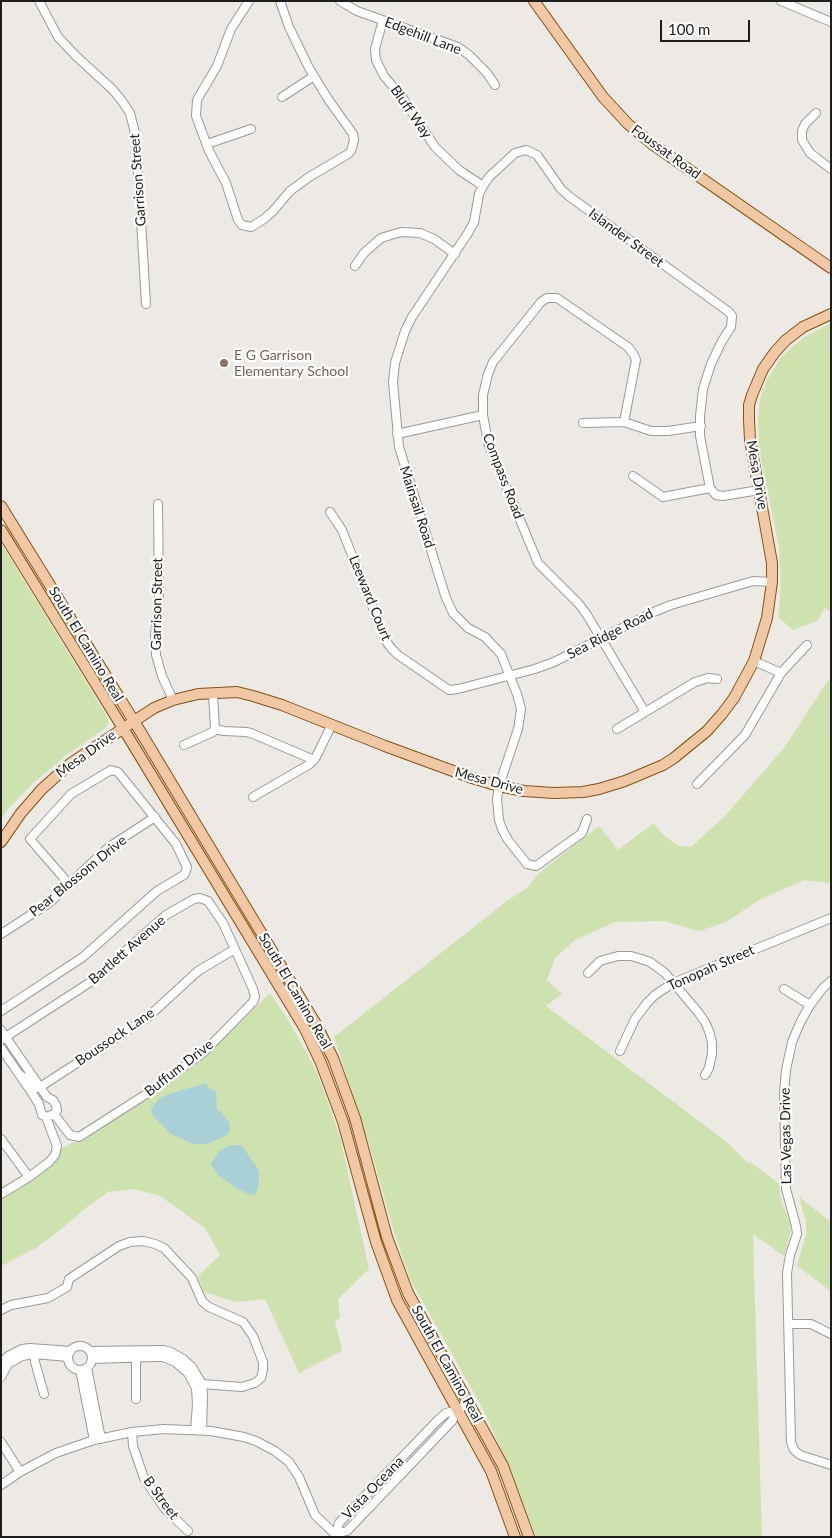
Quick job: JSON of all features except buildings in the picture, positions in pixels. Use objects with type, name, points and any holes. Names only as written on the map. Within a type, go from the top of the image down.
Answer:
[{"type":"main road","name":"Foussat Road","points":[[534,1],[603,97],[628,124],[652,144],[831,268]]},
{"type":"main road","name":"Mesa Drive","points":[[1,842],[21,813],[42,789],[71,763],[154,708],[173,700],[198,694],[237,692],[253,696],[282,705],[472,778],[524,791],[583,792],[625,781],[662,764],[698,739],[722,714],[744,681],[754,661],[767,618],[772,582],[770,547],[750,440],[750,405],[757,381],[775,352],[786,340],[803,328],[831,314]]},
{"type":"main road","name":"South El Camino Real","points":[[1,506],[134,721],[295,988],[327,1046],[355,1118],[387,1237],[408,1293],[502,1466],[528,1537]]},
{"type":"main road","name":"South El Camino Real","points":[[1,530],[294,1010],[321,1063],[343,1122],[376,1242],[397,1300],[491,1471],[515,1537]]},
{"type":"street","name":"Garrison Street","points":[[39,1],[58,37],[122,101],[130,113],[137,145],[146,304]]},
{"type":"street","points":[[249,1],[231,29],[217,66],[197,100],[196,116],[207,144],[226,182],[238,220],[242,225],[251,227],[264,219],[290,191],[309,177],[348,154],[354,140],[353,134],[314,76],[289,27],[280,1]]},
{"type":"street","name":"Edgehill Lane","points":[[340,1],[357,11],[458,47],[469,54],[495,84]]},
{"type":"street","points":[[781,1],[831,22]]},
{"type":"street","name":"Bluff Way","points":[[383,20],[374,49],[376,60],[384,76],[402,97],[435,147],[459,170],[483,186]]},
{"type":"street","points":[[282,97],[314,76]]},
{"type":"street","points":[[816,113],[805,124],[802,131],[802,140],[810,153],[830,167]]},
{"type":"street","points":[[207,144],[250,129]]},
{"type":"street","name":"Mainsail Road","points":[[530,151],[526,150],[515,153],[489,177],[479,194],[474,222],[412,317],[402,339],[395,363],[393,382],[397,434],[399,447],[446,598],[454,613],[468,628],[485,637],[501,654],[520,709],[518,729],[499,786],[497,798],[499,820],[502,829],[508,840],[527,864],[536,866],[582,833],[587,819]]},
{"type":"street","name":"Islander Street","points":[[530,151],[537,155],[561,189],[570,197],[732,316],[731,327],[710,364],[703,389],[700,416],[701,426]]},
{"type":"street","points":[[355,266],[364,253],[381,238],[401,232],[420,233],[434,239],[454,254]]},
{"type":"street","name":"Compass Road","points":[[624,422],[636,360],[634,355],[628,347],[557,298],[547,298],[541,302],[492,362],[483,395],[483,415],[488,444],[538,563],[579,604],[602,638],[645,712]]},
{"type":"street","points":[[397,434],[483,415]]},
{"type":"street","points":[[583,423],[624,422],[651,431],[668,432],[701,426],[700,436],[710,488],[716,495],[722,496],[759,490]]},
{"type":"street","points":[[633,476],[663,497],[710,488]]},
{"type":"street","name":"Garrison Street","points":[[158,504],[159,599],[155,635],[156,654],[162,676],[173,700]]},
{"type":"street","name":"Leeward Court","points":[[330,512],[342,530],[386,641],[398,655],[449,690]]},
{"type":"street","name":"Sea Ridge Road","points":[[449,690],[510,676],[554,662],[671,605],[727,587],[753,581],[772,582]]},
{"type":"street","points":[[698,784],[745,735],[782,673],[807,645]]},
{"type":"street","points":[[754,661],[782,673]]},
{"type":"street","points":[[616,729],[695,682],[708,678],[717,679]]},
{"type":"street","points":[[184,745],[213,732],[215,729],[213,694]]},
{"type":"street","points":[[253,797],[310,764],[314,760],[332,724]]},
{"type":"street","points":[[215,729],[251,733],[314,760]]},
{"type":"street","points":[[1,1011],[83,957],[157,891],[184,875],[187,867],[176,844],[118,772],[110,770],[71,794],[30,839],[69,884]]},
{"type":"street","name":"Pear Blossom Drive","points":[[1,934],[49,903],[109,847],[155,817]]},
{"type":"street","name":"Bartlett Avenue","points":[[3,1036],[92,981],[166,915],[194,899],[200,898],[208,901],[223,922],[234,949]]},
{"type":"street","name":"Tonopah Street","points":[[620,1051],[635,1019],[647,1003],[673,983],[831,918]]},
{"type":"street","name":"Boussock Lane","points":[[40,1087],[148,1017],[198,970],[234,949]]},
{"type":"street","name":"Buffum Drive","points":[[50,1115],[70,1135],[79,1137],[150,1091],[204,1052],[253,1002],[255,997],[234,949]]},
{"type":"street","points":[[588,973],[600,960],[618,956],[631,956],[650,962],[665,973],[702,1017],[709,1031],[712,1042],[712,1054],[709,1068],[705,1075]]},
{"type":"street","name":"Las Vegas Drive","points":[[831,981],[810,1005],[792,1042],[786,1070],[784,1093],[786,1189],[796,1226],[796,1234],[787,1273],[792,1442],[794,1450],[800,1455],[831,1465]]},
{"type":"street","points":[[784,988],[810,1005]]},
{"type":"street","points":[[1,1048],[36,1099],[42,1115],[50,1115],[57,1110],[53,1100],[47,1097],[3,1036]]},
{"type":"street","points":[[20,1074],[33,1087],[40,1087]]},
{"type":"street","points":[[1,1194],[29,1177],[55,1155],[57,1146],[50,1115]]},
{"type":"street","points":[[1,1139],[29,1177]]},
{"type":"street","points":[[1,1310],[11,1305],[48,1298],[67,1287],[69,1279],[119,1246],[136,1242],[155,1244],[164,1248],[192,1278],[202,1301],[209,1307],[242,1322],[253,1336],[263,1362],[260,1378],[255,1383],[242,1387],[198,1384]]},
{"type":"street","points":[[789,1324],[811,1324],[831,1334]]},
{"type":"street","points":[[1,1377],[3,1365],[8,1356],[22,1349],[69,1354],[79,1346],[85,1348],[91,1355],[90,1364],[84,1369],[74,1368],[69,1364],[69,1354]]},
{"type":"street","points":[[91,1355],[136,1354],[158,1350],[171,1352],[188,1362],[198,1375],[198,1384],[203,1395],[199,1430]]},
{"type":"street","points":[[34,1351],[44,1394]]},
{"type":"street","points":[[136,1354],[136,1399]]},
{"type":"street","points":[[84,1369],[98,1439]]},
{"type":"street","name":"Vista Oceana","points":[[337,1535],[339,1523],[437,1421],[446,1413],[458,1410],[468,1403]]},
{"type":"street","points":[[1,1484],[56,1453],[98,1439],[132,1432],[164,1429],[199,1430],[244,1437],[275,1451],[289,1462],[299,1477],[315,1515],[337,1535]]},
{"type":"street","name":"B Street","points":[[132,1432],[133,1446],[144,1478],[165,1509],[188,1531]]},
{"type":"street","points":[[1,1442],[20,1472]]},
{"type":"green space","points":[[831,323],[831,612],[825,608],[817,621],[793,630],[778,617],[781,587],[779,547],[759,448],[758,417],[760,399],[767,380],[780,359],[804,337]]},
{"type":"green space","points":[[1,543],[109,720],[107,727],[68,754],[33,783],[1,819]]},
{"type":"green space","points":[[831,680],[831,882],[804,880],[759,900],[726,922],[699,931],[664,921],[615,922],[575,940],[555,958],[547,980],[562,994],[546,1006],[727,1142],[748,1163],[752,1163],[779,1184],[781,1201],[791,1230],[784,1256],[753,1234],[762,1537],[536,1537],[511,1471],[483,1409],[410,1279],[334,1037],[507,901],[527,888],[539,873],[599,826],[618,850],[654,823],[660,832],[678,846],[691,847],[725,816],[784,748],[827,682]]},
{"type":"green space","points":[[270,993],[287,1018],[317,1072],[340,1137],[369,1269],[338,1299],[340,1317],[335,1322],[342,1351],[299,1373],[265,1299],[236,1302],[204,1292],[198,1276],[220,1255],[205,1228],[160,1196],[134,1189],[108,1192],[36,1248],[1,1266],[1,1199],[57,1161],[61,1149],[71,1143],[83,1141],[200,1062]]},
{"type":"green space","points":[[799,1197],[831,1222],[831,1291],[797,1266],[806,1234],[806,1222]]},
{"type":"water","points":[[207,1083],[207,1087],[216,1092],[217,1110],[230,1123],[230,1131],[225,1136],[207,1144],[194,1144],[171,1134],[153,1116],[151,1108],[160,1098]]},
{"type":"water","points":[[233,1145],[243,1147],[259,1171],[259,1183],[255,1194],[250,1195],[238,1189],[218,1175],[212,1166],[211,1163],[219,1152]]},
{"type":"place","name":"E G Garrison Elementary School","points":[[224,363]]}]
